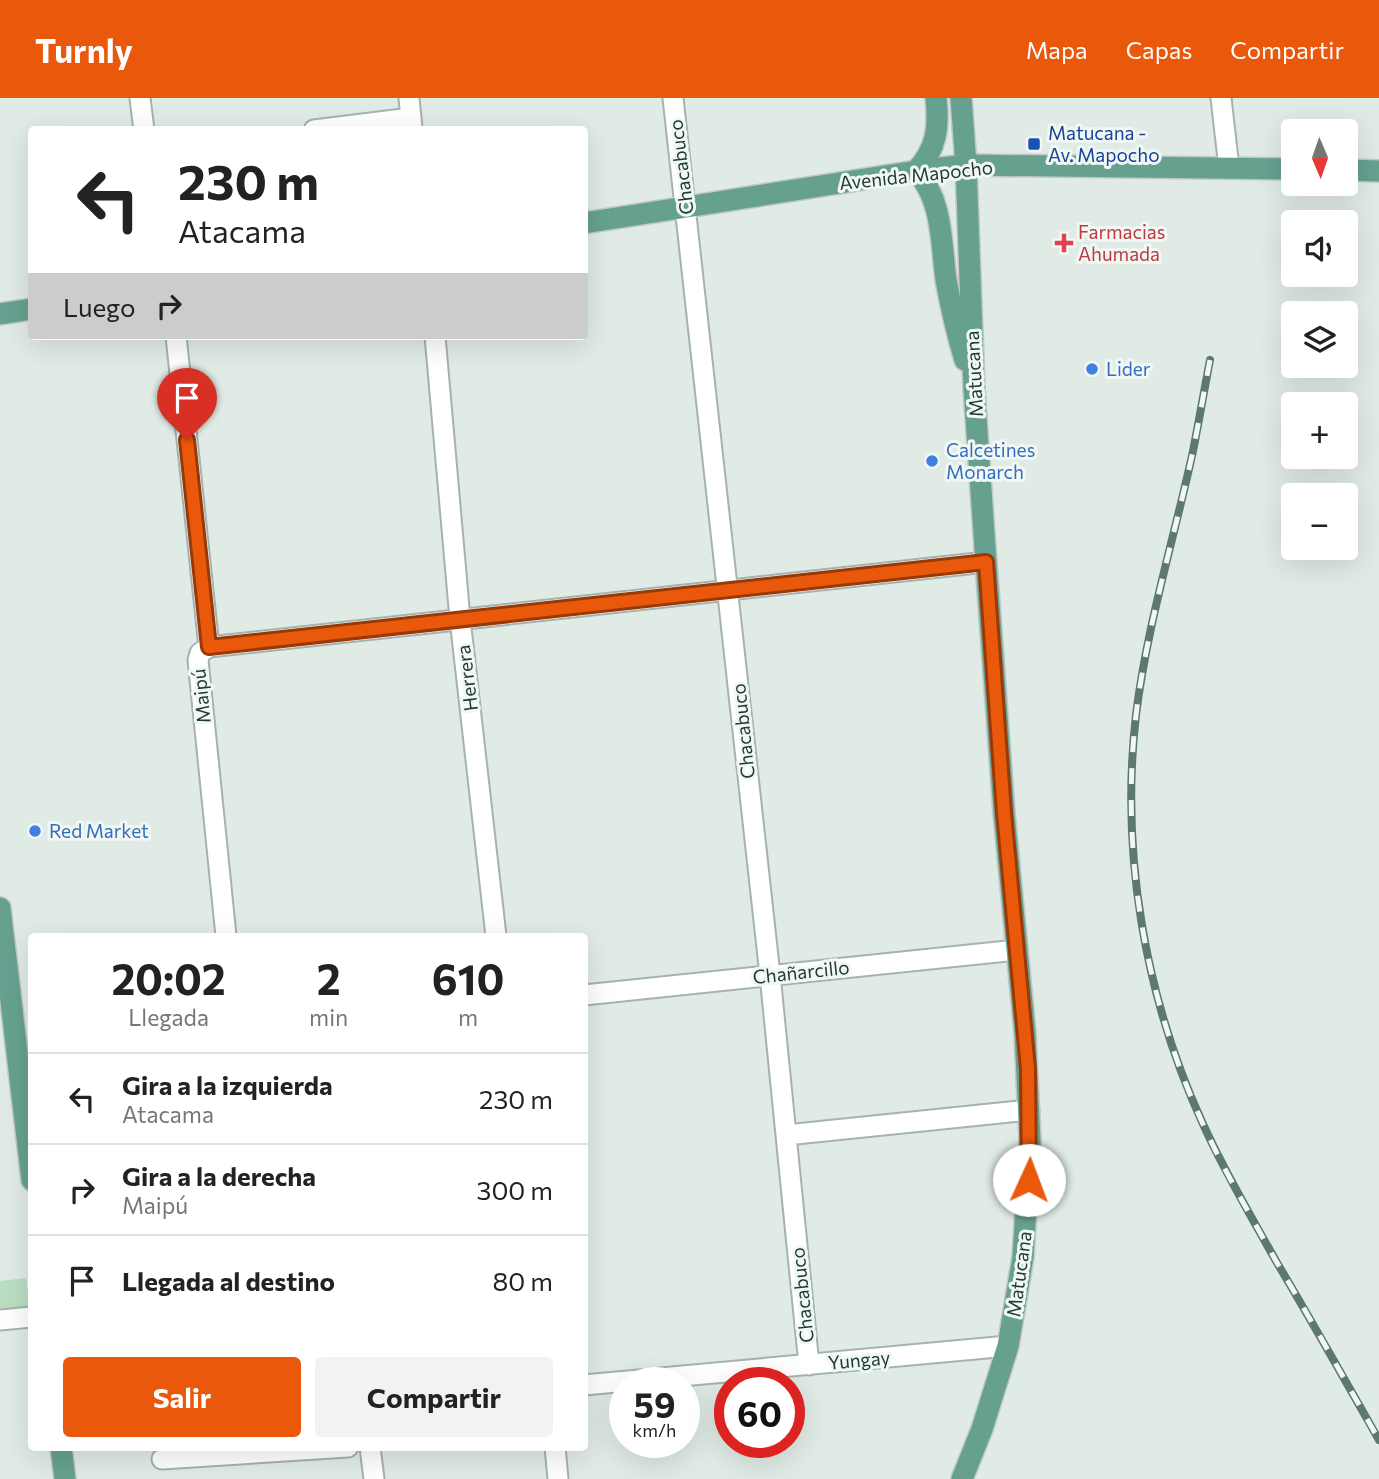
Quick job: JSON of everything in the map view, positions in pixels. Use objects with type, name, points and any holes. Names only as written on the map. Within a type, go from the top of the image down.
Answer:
[{"type":"main road","points":[[936,98],[936,140],[926,160],[916,171],[928,186],[937,211],[953,314],[974,389]]},
{"type":"main road","name":"Matucana","points":[[961,98],[974,389],[1004,813],[1029,1110],[1027,1224],[1008,1346],[982,1429],[962,1479]]},
{"type":"main road","name":"Avenida Mapocho","points":[[588,222],[916,171],[966,166],[1281,169]]},
{"type":"main road","points":[[1358,170],[1379,171]]},
{"type":"main road","points":[[0,314],[28,310]]},
{"type":"main road","points":[[0,908],[28,1146]]},
{"type":"main road","points":[[62,1451],[65,1479]]},
{"type":"street","points":[[140,98],[144,126]]},
{"type":"street","name":"Chacabuco","points":[[673,98],[810,1364]]},
{"type":"street","points":[[1221,98],[1229,168]]},
{"type":"street","points":[[340,126],[411,115]]},
{"type":"street","name":"Maipú","points":[[176,340],[209,647],[200,653],[198,660],[226,933]]},
{"type":"street","name":"Herrera","points":[[435,340],[460,619],[496,933]]},
{"type":"street","points":[[209,647],[986,562]]},
{"type":"street","name":"Chañarcillo","points":[[588,995],[1017,950]]},
{"type":"street","points":[[786,1135],[1029,1110]]},
{"type":"street","points":[[0,1320],[28,1317]]},
{"type":"street","name":"Yungay","points":[[588,1385],[1008,1346]]},
{"type":"street","points":[[162,1459],[286,1451]]},
{"type":"street","points":[[370,1451],[374,1479]]},
{"type":"street","points":[[555,1451],[558,1479]]},
{"type":"green space","points":[[26,1278],[28,1308],[0,1311],[0,1281]]},
{"type":"railway","points":[[1210,360],[1193,451],[1147,648],[1136,715],[1132,819],[1142,924],[1152,976],[1166,1026],[1203,1124],[1247,1210],[1379,1440]]},
{"type":"place","name":"Matucana - Av. Mapocho","points":[[1034,144]]},
{"type":"place","name":"Farmacias Ahumada","points":[[1064,243]]},
{"type":"place","name":"Lider","points":[[1092,369]]},
{"type":"place","name":"Calcetines Monarch","points":[[932,461]]},
{"type":"place","name":"Red Market","points":[[35,831]]},
{"type":"route","points":[[187,440],[209,647],[986,562],[1008,869],[1028,1069],[1029,1180]]}]
